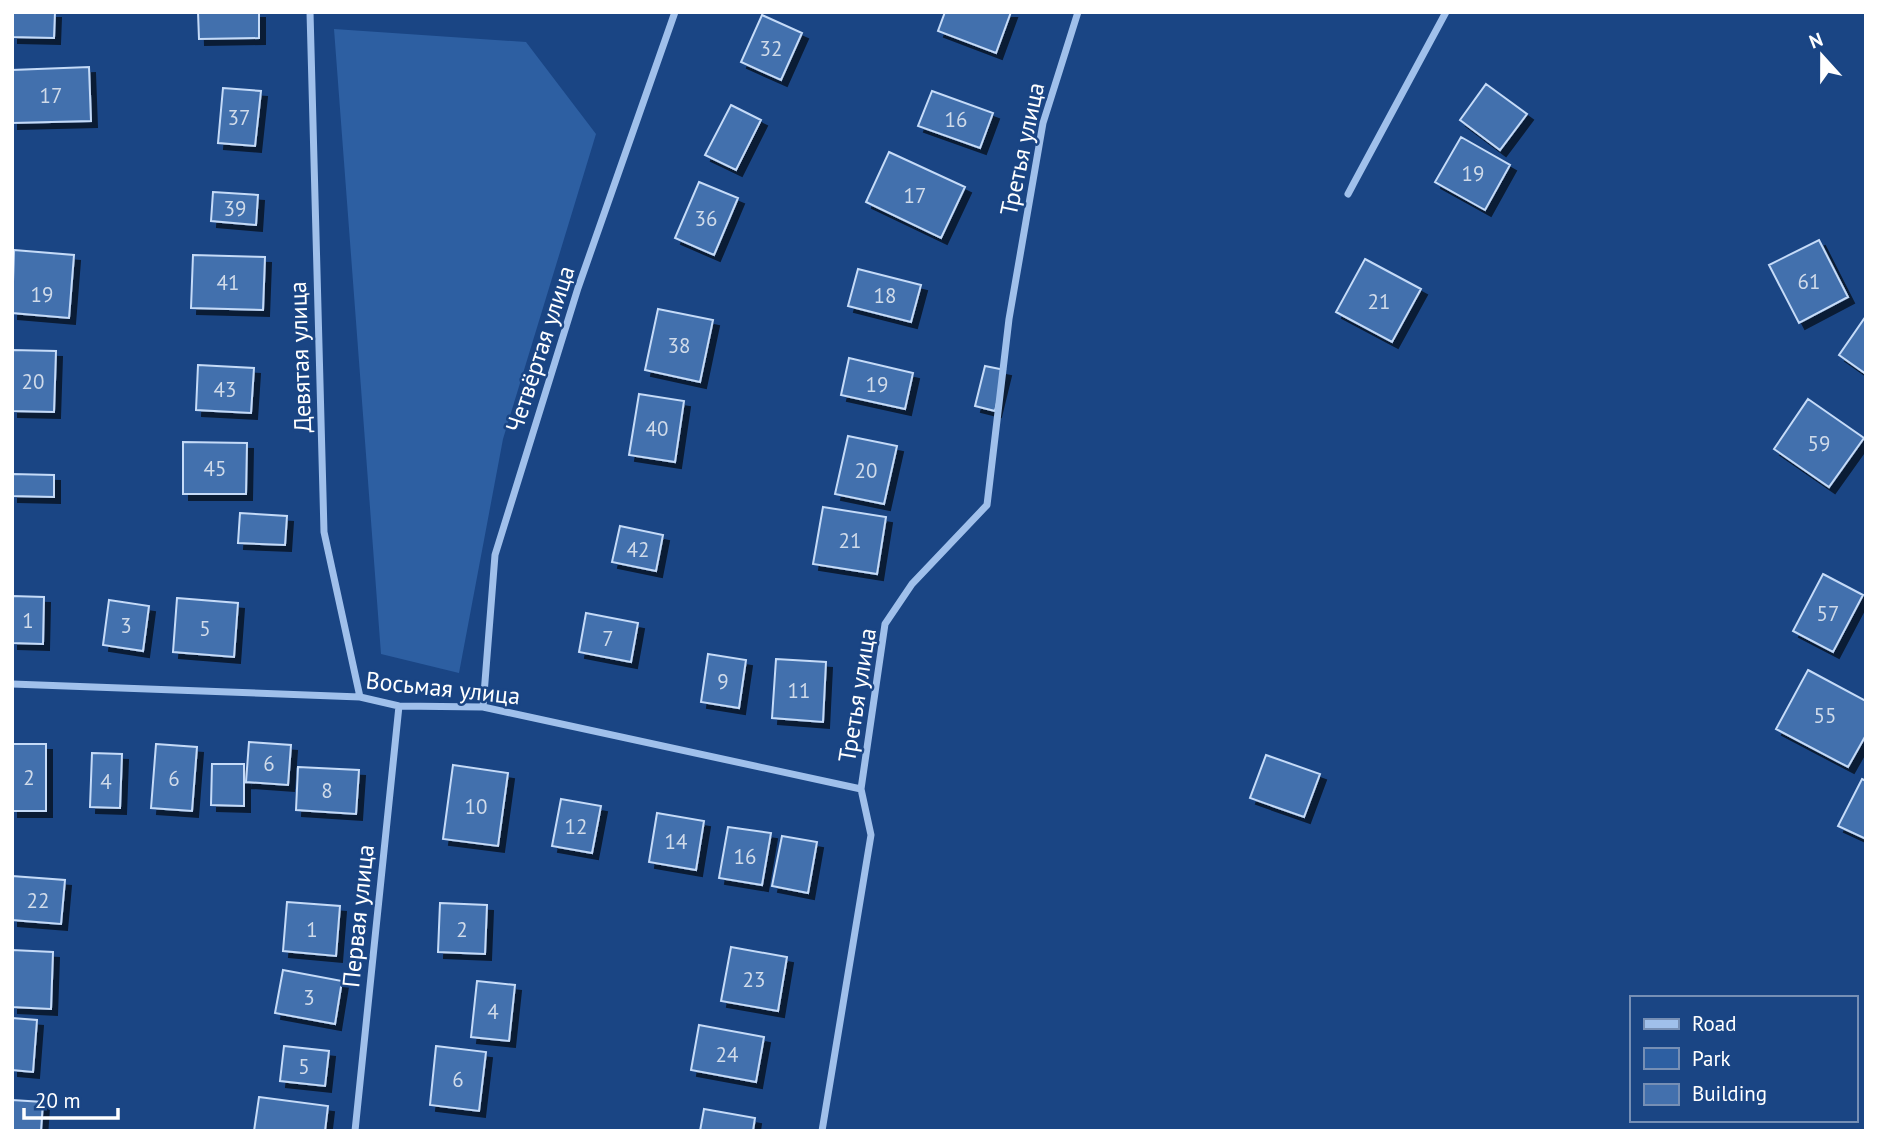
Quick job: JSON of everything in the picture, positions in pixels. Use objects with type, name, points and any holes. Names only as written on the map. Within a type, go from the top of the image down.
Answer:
[{"type":"street","name":"Девятая улица","points":[[310,12],[324,532],[360,697]]},
{"type":"street","name":"Четвёртая улица","points":[[484,707],[495,555],[578,288],[675,12]]},
{"type":"street","name":"Третья улица","points":[[822,1131],[871,835],[862,789],[885,624],[912,584],[987,505],[1009,320],[1043,123],[1077,12]]},
{"type":"street","points":[[1348,194],[1446,12]]},
{"type":"street","name":"Восьмая улица","points":[[12,684],[360,697],[399,706],[484,707],[862,789]]},
{"type":"street","name":"Первая улица","points":[[355,1131],[399,706]]},
{"type":"green space","points":[[334,29],[526,42],[596,134],[503,439],[459,673],[381,654]]},
{"type":"building","points":[[12,12],[55,12],[54,38],[12,37]]},
{"type":"building","points":[[198,12],[259,12],[259,38],[199,39]]},
{"type":"building","points":[[945,12],[1011,12],[996,53],[938,31]]},
{"type":"building","points":[[762,15],[802,33],[781,80],[741,62]]},
{"type":"building","points":[[89,67],[91,121],[12,123],[12,70]]},
{"type":"building","points":[[1486,84],[1527,114],[1500,150],[1460,120]]},
{"type":"building","points":[[223,88],[261,91],[255,146],[218,143]]},
{"type":"building","points":[[932,91],[993,113],[980,148],[918,126]]},
{"type":"building","points":[[731,105],[761,120],[736,170],[705,155]]},
{"type":"building","points":[[1461,137],[1510,165],[1485,210],[1435,182]]},
{"type":"building","points":[[889,152],[965,187],[941,238],[866,202]]},
{"type":"building","points":[[699,182],[738,198],[714,255],[675,238]]},
{"type":"building","points":[[213,192],[258,195],[256,225],[211,221]]},
{"type":"building","points":[[1819,240],[1848,297],[1799,323],[1769,265]]},
{"type":"building","points":[[14,250],[74,255],[69,318],[12,313]]},
{"type":"building","points":[[193,255],[265,257],[263,310],[191,308]]},
{"type":"building","points":[[1365,259],[1421,289],[1392,342],[1336,312]]},
{"type":"building","points":[[858,269],[921,285],[911,322],[848,306]]},
{"type":"building","points":[[658,309],[713,320],[700,382],[645,370]]},
{"type":"building","points":[[1866,316],[1866,374],[1839,355]]},
{"type":"building","points":[[12,350],[56,351],[54,412],[12,411]]},
{"type":"building","points":[[849,358],[913,373],[905,409],[841,395]]},
{"type":"building","points":[[198,365],[254,368],[251,413],[196,410]]},
{"type":"building","points":[[985,366],[1005,370],[995,411],[975,406]]},
{"type":"building","points":[[639,394],[684,401],[675,462],[629,455]]},
{"type":"building","points":[[1808,399],[1864,438],[1829,487],[1774,449]]},
{"type":"building","points":[[848,436],[897,446],[884,504],[835,494]]},
{"type":"building","points":[[183,442],[247,443],[246,494],[183,494]]},
{"type":"building","points":[[12,474],[54,475],[54,497],[12,496]]},
{"type":"building","points":[[823,507],[886,517],[877,574],[813,564]]},
{"type":"building","points":[[240,513],[287,516],[285,545],[238,543]]},
{"type":"building","points":[[620,526],[663,535],[656,571],[612,562]]},
{"type":"building","points":[[1823,574],[1863,595],[1833,652],[1793,631]]},
{"type":"building","points":[[12,596],[44,597],[43,644],[12,643]]},
{"type":"building","points":[[177,598],[238,603],[234,657],[173,652]]},
{"type":"building","points":[[109,600],[149,606],[143,651],[103,645]]},
{"type":"building","points":[[586,613],[638,623],[631,662],[579,652]]},
{"type":"building","points":[[708,654],[746,660],[739,708],[701,702]]},
{"type":"building","points":[[776,659],[826,662],[823,722],[772,718]]},
{"type":"building","points":[[1808,670],[1866,701],[1866,735],[1848,767],[1776,729]]},
{"type":"building","points":[[249,742],[291,745],[288,785],[246,782]]},
{"type":"building","points":[[12,744],[46,744],[46,811],[12,811]]},
{"type":"building","points":[[156,744],[197,747],[192,811],[151,808]]},
{"type":"building","points":[[92,753],[122,754],[120,808],[90,807]]},
{"type":"building","points":[[1266,755],[1320,774],[1304,817],[1250,798]]},
{"type":"building","points":[[212,764],[244,764],[244,806],[211,805]]},
{"type":"building","points":[[453,765],[508,773],[498,846],[443,839]]},
{"type":"building","points":[[298,767],[359,770],[356,814],[296,810]]},
{"type":"building","points":[[1862,779],[1866,781],[1866,839],[1838,826]]},
{"type":"building","points":[[561,799],[601,806],[592,853],[552,846]]},
{"type":"building","points":[[657,813],[704,821],[696,870],[649,862]]},
{"type":"building","points":[[728,827],[771,833],[762,885],[719,878]]},
{"type":"building","points":[[782,836],[817,842],[808,893],[772,886]]},
{"type":"building","points":[[12,876],[65,880],[61,924],[12,920]]},
{"type":"building","points":[[287,902],[340,906],[336,956],[283,951]]},
{"type":"building","points":[[440,903],[487,905],[485,954],[438,952]]},
{"type":"building","points":[[731,947],[787,957],[778,1011],[721,1001]]},
{"type":"building","points":[[12,950],[53,952],[51,1009],[12,1007]]},
{"type":"building","points":[[283,970],[342,981],[335,1024],[275,1013]]},
{"type":"building","points":[[477,981],[515,985],[509,1041],[471,1037]]},
{"type":"building","points":[[12,1018],[37,1020],[33,1072],[12,1070]]},
{"type":"building","points":[[699,1025],[764,1037],[756,1082],[691,1070]]},
{"type":"building","points":[[284,1046],[329,1051],[325,1086],[280,1081]]},
{"type":"building","points":[[436,1046],[486,1052],[479,1111],[430,1105]]},
{"type":"building","points":[[259,1097],[328,1106],[325,1131],[254,1131]]},
{"type":"building","points":[[12,1100],[43,1102],[41,1131],[12,1131]]},
{"type":"building","points":[[704,1109],[755,1118],[753,1131],[700,1131]]}]
